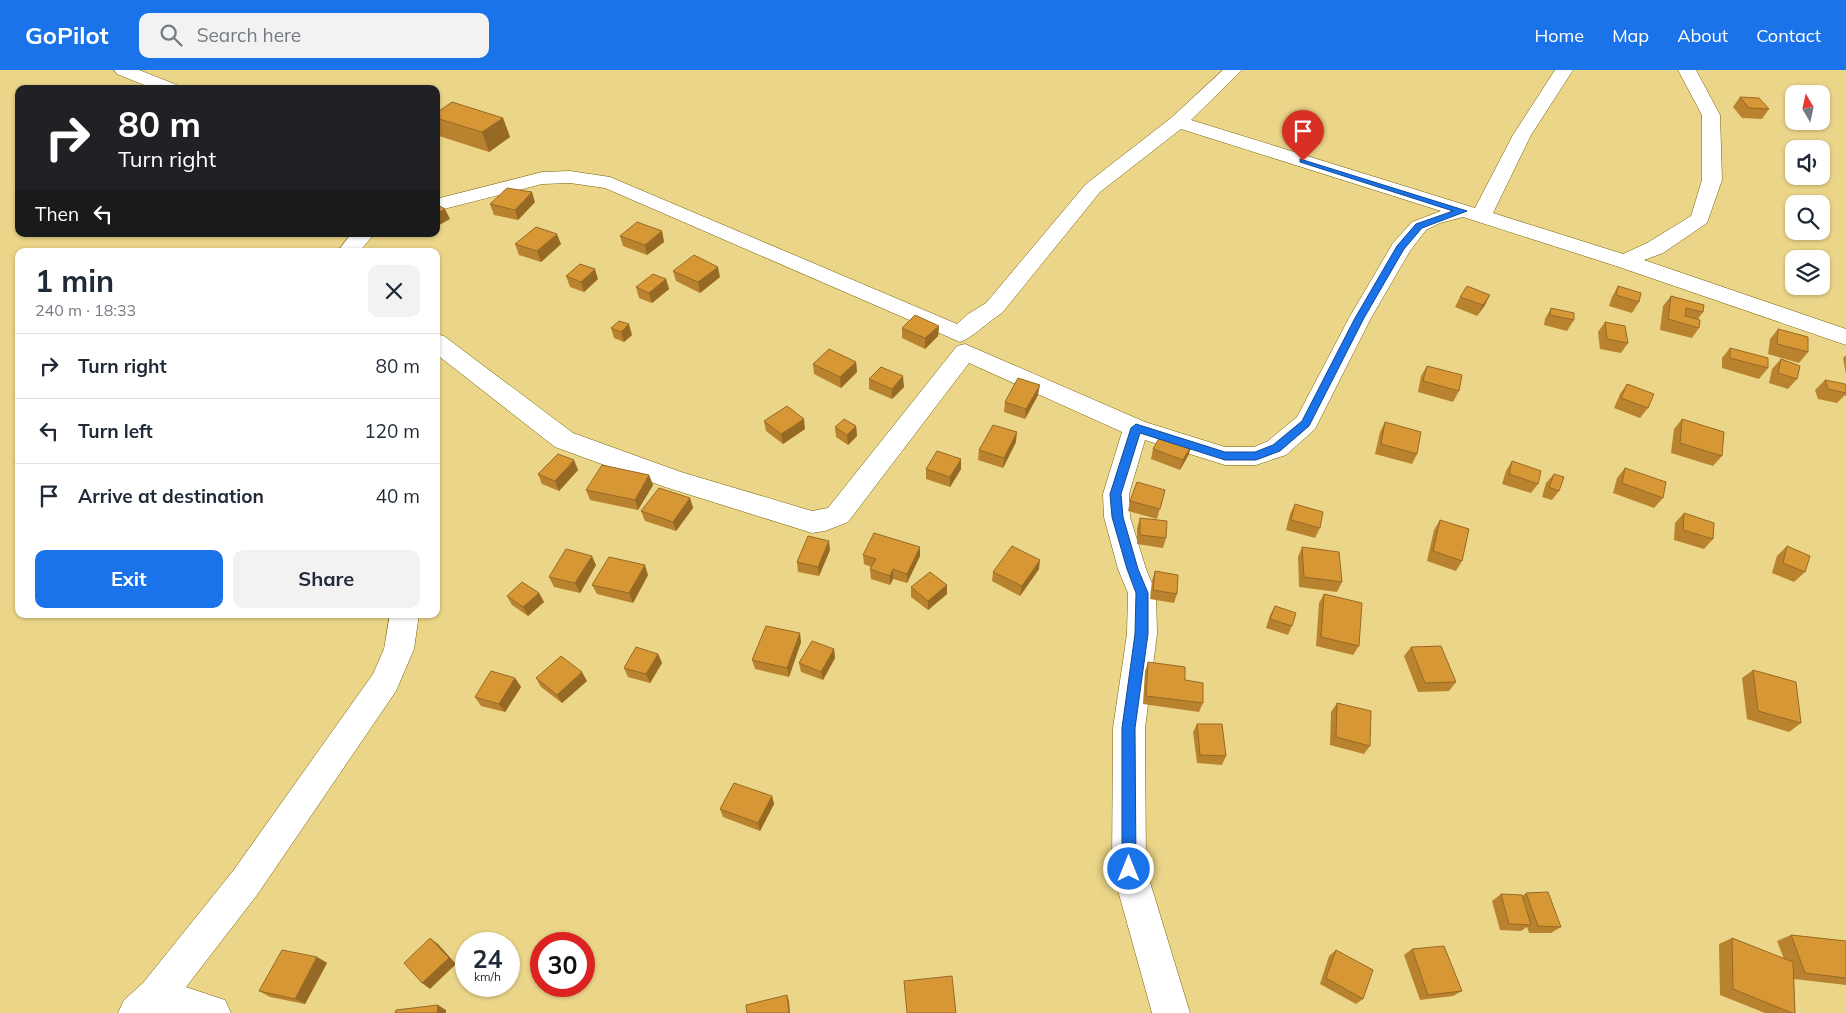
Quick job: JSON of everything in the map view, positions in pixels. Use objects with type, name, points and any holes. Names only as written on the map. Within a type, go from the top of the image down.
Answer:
[{"type":"street","points":[[123,70],[161,85]]},
{"type":"street","points":[[440,345],[564,440],[674,480],[812,522],[825,521],[838,515],[962,343],[976,319],[994,308],[1093,188],[1178,122],[1233,70]]},
{"type":"street","points":[[1472,214],[1564,70]]},
{"type":"street","points":[[1624,261],[1655,248],[1700,219],[1712,180],[1711,115],[1687,70]]},
{"type":"street","points":[[1178,122],[1624,261],[1846,337]]},
{"type":"street","points":[[440,204],[542,178],[570,177],[610,182],[962,343],[1136,428],[1225,456],[1256,456],[1277,448],[1306,424],[1360,318],[1400,248],[1419,226],[1433,219],[1472,214]]},
{"type":"street","points":[[351,248],[360,237]]},
{"type":"street","points":[[1136,428],[1116,494],[1118,517],[1132,569],[1142,593],[1142,634],[1129,728],[1129,869],[1171,1013]]},
{"type":"street","points":[[146,1004],[245,883],[385,682],[399,649],[403,618]]},
{"type":"street","points":[[146,1004],[212,1013]]},
{"type":"building","points":[[1740,97],[1759,98],[1769,109],[1749,108]]},
{"type":"building","points":[[452,102],[503,118],[482,132],[440,119],[440,110]]},
{"type":"building","points":[[507,188],[532,192],[515,210],[490,204]]},
{"type":"building","points":[[637,222],[662,231],[645,245],[620,236]]},
{"type":"building","points":[[536,227],[557,234],[537,251],[515,244]]},
{"type":"building","points":[[694,255],[718,267],[698,282],[673,271]]},
{"type":"building","points":[[580,264],[595,269],[581,282],[566,276]]},
{"type":"building","points":[[653,274],[666,279],[649,293],[636,287]]},
{"type":"building","points":[[1467,286],[1490,295],[1483,305],[1460,297]]},
{"type":"building","points":[[1618,286],[1641,293],[1639,302],[1616,295]]},
{"type":"building","points":[[1671,296],[1704,305],[1703,312],[1686,308],[1685,316],[1700,320],[1699,328],[1668,319]]},
{"type":"building","points":[[1551,308],[1574,313],[1574,320],[1550,315]]},
{"type":"building","points":[[915,315],[939,326],[925,338],[902,328]]},
{"type":"building","points":[[619,321],[629,324],[621,332],[611,328]]},
{"type":"building","points":[[1605,322],[1625,326],[1628,343],[1607,339]]},
{"type":"building","points":[[1778,329],[1808,337],[1808,352],[1777,344]]},
{"type":"building","points":[[1730,348],[1768,358],[1768,368],[1730,358]]},
{"type":"building","points":[[829,349],[856,362],[840,377],[813,364]]},
{"type":"building","points":[[1781,359],[1800,366],[1797,379],[1778,373]]},
{"type":"building","points":[[1427,366],[1462,375],[1459,391],[1423,381]]},
{"type":"building","points":[[881,367],[903,376],[892,389],[869,379]]},
{"type":"building","points":[[1018,378],[1040,385],[1026,409],[1005,402]]},
{"type":"building","points":[[1825,380],[1845,384],[1846,393],[1828,389]]},
{"type":"building","points":[[1627,384],[1654,394],[1648,408],[1621,398]]},
{"type":"building","points":[[787,406],[804,419],[781,434],[764,421]]},
{"type":"building","points":[[844,419],[856,426],[847,435],[835,427]]},
{"type":"building","points":[[1682,419],[1724,432],[1722,456],[1680,443]]},
{"type":"building","points":[[1385,422],[1421,432],[1417,454],[1381,444]]},
{"type":"building","points":[[993,425],[1017,432],[1004,458],[979,450]]},
{"type":"building","points":[[1162,433],[1192,444],[1183,460],[1153,449]]},
{"type":"building","points":[[937,451],[961,459],[950,477],[926,469]]},
{"type":"building","points":[[558,454],[574,460],[555,481],[538,474]]},
{"type":"building","points":[[1512,461],[1541,471],[1538,484],[1509,474]]},
{"type":"building","points":[[602,465],[649,475],[635,500],[586,490]]},
{"type":"building","points":[[1625,468],[1666,482],[1663,498],[1622,483]]},
{"type":"building","points":[[1554,474],[1564,477],[1559,491],[1549,487]]},
{"type":"building","points":[[1137,482],[1165,490],[1160,509],[1130,501]]},
{"type":"building","points":[[659,488],[690,498],[673,522],[641,511]]},
{"type":"building","points":[[1295,504],[1323,512],[1320,528],[1291,520]]},
{"type":"building","points":[[1684,513],[1714,523],[1713,539],[1683,530]]},
{"type":"building","points":[[1140,518],[1167,521],[1166,538],[1140,535]]},
{"type":"building","points":[[1440,520],[1469,529],[1462,561],[1433,551]]},
{"type":"building","points":[[874,533],[920,547],[907,574],[893,569],[890,576],[870,569],[876,559],[863,555]]},
{"type":"building","points":[[808,536],[829,541],[818,567],[797,562]]},
{"type":"building","points":[[1012,546],[1040,560],[1022,586],[993,572]]},
{"type":"building","points":[[1787,546],[1810,556],[1805,572],[1783,563]]},
{"type":"building","points":[[1302,547],[1339,552],[1342,582],[1304,577]]},
{"type":"building","points":[[566,549],[592,556],[575,583],[549,577]]},
{"type":"building","points":[[609,557],[645,565],[629,593],[592,585]]},
{"type":"building","points":[[1155,571],[1178,575],[1177,594],[1153,590]]},
{"type":"building","points":[[930,572],[947,585],[928,601],[911,587]]},
{"type":"building","points":[[522,582],[539,593],[523,607],[507,596]]},
{"type":"building","points":[[1324,594],[1362,603],[1359,646],[1321,637]]},
{"type":"building","points":[[1275,606],[1296,613],[1292,626],[1270,619]]},
{"type":"building","points":[[766,626],[800,633],[787,668],[752,660]]},
{"type":"building","points":[[812,641],[834,649],[821,672],[799,663]]},
{"type":"building","points":[[1441,646],[1456,682],[1425,683],[1411,647]]},
{"type":"building","points":[[636,647],[658,654],[646,674],[624,668]]},
{"type":"building","points":[[561,656],[582,672],[557,695],[536,678]]},
{"type":"building","points":[[1148,662],[1185,667],[1185,680],[1203,683],[1203,703],[1146,696]]},
{"type":"building","points":[[1753,670],[1796,682],[1801,723],[1758,711]]},
{"type":"building","points":[[491,671],[515,678],[499,704],[475,697]]},
{"type":"building","points":[[1337,703],[1371,711],[1370,746],[1336,737]]},
{"type":"building","points":[[1197,724],[1222,724],[1226,756],[1200,755]]},
{"type":"building","points":[[734,783],[772,796],[758,823],[720,809]]},
{"type":"building","points":[[1548,892],[1561,927],[1538,926],[1526,893]]},
{"type":"building","points":[[1501,894],[1522,895],[1531,925],[1509,924]]},
{"type":"building","points":[[1791,935],[1846,941],[1846,978],[1805,973]]},
{"type":"building","points":[[430,938],[449,958],[422,983],[404,963]]},
{"type":"building","points":[[1732,938],[1793,962],[1795,1013],[1733,989]]},
{"type":"building","points":[[1444,946],[1462,991],[1428,995],[1412,949]]},
{"type":"building","points":[[282,950],[317,957],[295,999],[259,991]]},
{"type":"building","points":[[1336,950],[1373,970],[1363,999],[1326,978]]},
{"type":"building","points":[[952,976],[956,1013],[907,1013],[904,981]]},
{"type":"building","points":[[787,995],[789,1013],[747,1013],[746,1005]]},
{"type":"building","points":[[438,1005],[437,1013],[395,1013],[396,1010]]},
{"type":"route","points":[[1129,869],[1129,728],[1142,634],[1142,593],[1132,569],[1118,517],[1116,494],[1136,428],[1225,456],[1256,456],[1277,448],[1306,424],[1360,318],[1400,248],[1419,226],[1433,219],[1463,211],[1303,161]]}]
